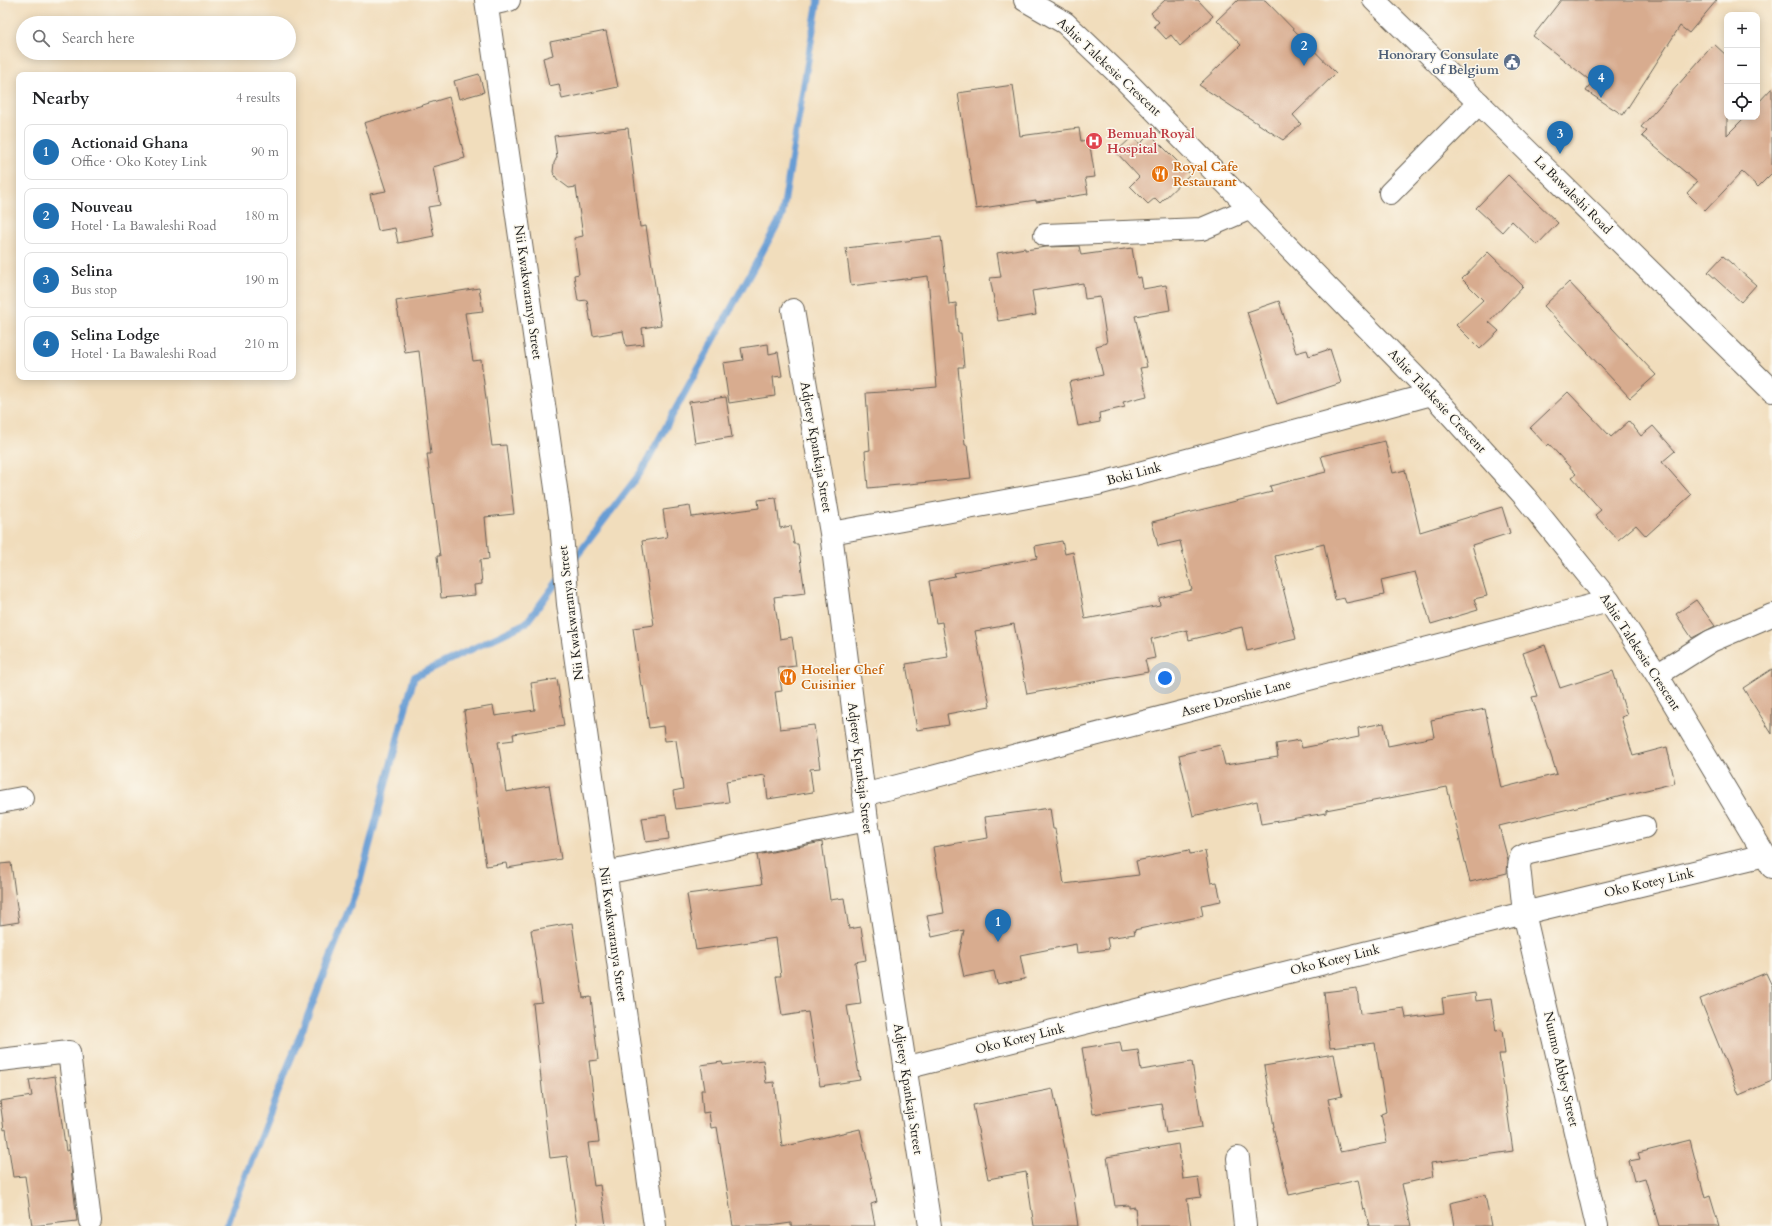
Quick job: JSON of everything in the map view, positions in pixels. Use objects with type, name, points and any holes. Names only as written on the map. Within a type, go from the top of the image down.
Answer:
[{"type":"street","points":[[486,3],[509,0]]},
{"type":"street","name":"Ashie Talekesie Crescent","points":[[1025,0],[1065,23],[1126,81],[1432,394],[1525,497],[1609,601],[1657,675],[1768,861]]},
{"type":"street","name":"La Bawaleshi Road","points":[[1374,0],[1772,391]]},
{"type":"street","name":"Nii Kwakwaranya Street","points":[[486,3],[561,523],[568,604],[655,1226]]},
{"type":"street","points":[[1390,193],[1479,103]]},
{"type":"street","points":[[1045,235],[1202,229],[1251,208]]},
{"type":"street","name":"Adjetey Kpankaja Street","points":[[793,310],[831,533],[866,820],[930,1226]]},
{"type":"street","name":"Boki Link","points":[[831,533],[1098,484],[1432,394]]},
{"type":"street","name":"Asere Dzorshie Lane","points":[[863,795],[1609,601]]},
{"type":"street","points":[[1657,675],[1711,641],[1772,615]]},
{"type":"street","points":[[0,802],[22,798]]},
{"type":"street","points":[[605,873],[866,820]]},
{"type":"street","name":"Nuumo Abbey Street","points":[[1598,1226],[1524,913],[1519,866],[1521,857],[1529,853],[1644,827]]},
{"type":"street","name":"Oko Kotey Link","points":[[905,1068],[1524,913],[1768,861]]},
{"type":"street","points":[[0,1060],[69,1052],[90,1221]]},
{"type":"street","points":[[1238,1158],[1245,1226]]},
{"type":"building","points":[[1165,0],[1198,0],[1213,16],[1180,46],[1171,35],[1166,39],[1154,26],[1159,22],[1151,13]]},
{"type":"building","points":[[1238,0],[1265,0],[1336,73],[1293,115],[1301,124],[1283,140],[1199,85],[1241,45],[1217,20]]},
{"type":"building","points":[[1561,0],[1717,0],[1689,33],[1680,26],[1623,115],[1586,91],[1592,82],[1533,36]]},
{"type":"building","points":[[606,31],[618,87],[562,99],[559,84],[549,86],[543,58],[553,55],[550,42]]},
{"type":"building","points":[[1714,44],[1724,53],[1724,120],[1727,120],[1727,135],[1742,120],[1760,120],[1760,101],[1772,88],[1772,173],[1758,187],[1742,172],[1705,211],[1687,193],[1697,182],[1642,136],[1647,131],[1641,127]]},
{"type":"building","points":[[479,74],[484,92],[459,99],[454,81]]},
{"type":"building","points":[[1013,85],[1020,136],[1079,128],[1081,141],[1089,140],[1095,177],[1085,178],[1088,194],[976,209],[958,93]]},
{"type":"building","points":[[449,97],[465,158],[433,167],[440,205],[428,207],[434,236],[398,243],[395,228],[378,231],[370,194],[386,191],[364,123]]},
{"type":"building","points":[[628,128],[640,227],[646,226],[661,325],[642,328],[644,344],[626,346],[623,331],[593,336],[587,300],[578,301],[574,275],[579,274],[574,238],[583,236],[576,187],[569,188],[557,179],[553,172],[554,163],[557,157],[554,136]]},
{"type":"building","points":[[1150,134],[1190,174],[1160,203],[1155,198],[1148,204],[1130,186],[1139,177],[1116,152],[1132,137],[1140,144]]},
{"type":"building","points":[[1508,175],[1558,223],[1537,245],[1512,221],[1502,232],[1476,208]]},
{"type":"building","points":[[941,237],[949,304],[956,303],[958,333],[961,333],[964,367],[958,367],[965,445],[967,445],[971,478],[868,488],[865,451],[870,450],[866,393],[937,387],[928,276],[851,286],[846,248]]},
{"type":"building","points":[[1079,246],[1081,255],[1132,248],[1137,278],[1141,277],[1143,289],[1166,285],[1170,310],[1135,316],[1147,367],[1140,368],[1147,396],[1123,402],[1125,407],[1099,413],[1100,422],[1078,426],[1069,382],[1103,375],[1096,346],[1107,343],[1100,297],[1085,299],[1083,283],[1032,291],[1036,315],[998,321],[990,278],[1001,277],[997,253],[1025,248],[1025,250],[1046,247]]},
{"type":"building","points":[[1488,252],[1523,286],[1489,322],[1499,331],[1480,349],[1456,325],[1483,300],[1462,279]]},
{"type":"building","points":[[1723,256],[1756,285],[1741,302],[1708,272]]},
{"type":"building","points":[[1569,282],[1656,375],[1630,398],[1544,306]]},
{"type":"building","points":[[479,288],[483,311],[465,313],[473,361],[481,360],[492,446],[506,445],[514,514],[485,517],[489,559],[480,560],[482,584],[474,585],[475,595],[441,598],[437,556],[440,556],[427,454],[431,454],[419,351],[405,353],[396,301]]},
{"type":"building","points":[[1279,301],[1296,353],[1307,350],[1309,356],[1330,349],[1341,383],[1277,404],[1247,312]]},
{"type":"building","points":[[768,344],[769,354],[778,352],[782,376],[773,377],[775,396],[729,403],[723,363],[743,360],[741,348]]},
{"type":"building","points":[[1568,392],[1611,437],[1629,421],[1641,436],[1653,426],[1675,451],[1662,462],[1691,495],[1646,536],[1636,525],[1618,540],[1595,515],[1601,510],[1572,477],[1576,474],[1549,444],[1547,446],[1530,428]]},
{"type":"building","points":[[726,397],[732,437],[695,443],[689,402]]},
{"type":"building","points":[[1385,441],[1393,473],[1405,470],[1420,532],[1502,507],[1510,533],[1472,545],[1487,596],[1474,599],[1478,610],[1431,624],[1415,572],[1381,580],[1384,595],[1346,603],[1344,598],[1335,600],[1324,544],[1275,556],[1296,639],[1247,651],[1242,627],[1189,640],[1187,630],[1151,639],[1155,658],[1145,660],[1148,672],[1027,694],[1014,624],[975,631],[990,706],[947,714],[949,725],[917,730],[906,664],[948,657],[942,622],[936,623],[929,581],[955,576],[954,573],[1037,558],[1035,546],[1062,541],[1065,554],[1073,552],[1085,619],[1160,605],[1159,598],[1192,590],[1180,541],[1158,546],[1152,522],[1272,492],[1270,486],[1326,472],[1321,456]]},
{"type":"building","points":[[776,498],[780,528],[791,526],[794,544],[798,544],[805,593],[774,597],[780,639],[792,637],[796,666],[778,668],[782,691],[775,692],[780,729],[814,725],[820,768],[810,769],[813,792],[768,799],[765,775],[726,781],[729,802],[676,809],[673,791],[683,789],[676,740],[665,741],[663,726],[649,728],[643,686],[641,687],[633,628],[654,625],[642,541],[667,537],[663,510],[690,506],[692,517],[759,508],[758,500]]},
{"type":"building","points":[[1696,600],[1715,626],[1692,638],[1676,614]]},
{"type":"building","points":[[1545,645],[1560,688],[1613,671],[1627,715],[1621,717],[1633,756],[1667,747],[1675,783],[1499,826],[1508,860],[1507,873],[1470,882],[1447,787],[1326,810],[1326,813],[1261,824],[1257,801],[1193,816],[1179,755],[1220,745],[1225,765],[1278,757],[1276,744],[1300,740],[1302,748],[1359,737],[1358,728],[1384,723],[1388,746],[1434,737],[1431,720],[1485,709],[1501,788],[1557,774],[1532,697],[1538,696],[1523,653]]},
{"type":"building","points":[[1772,669],[1772,734],[1743,688]]},
{"type":"building","points":[[557,679],[564,726],[513,734],[514,740],[498,742],[506,792],[549,785],[561,859],[507,868],[506,863],[486,866],[464,711],[493,706],[495,716],[535,710],[531,683]]},
{"type":"building","points":[[1050,808],[1064,884],[1139,875],[1136,861],[1189,850],[1190,854],[1205,851],[1211,883],[1217,882],[1221,901],[1201,905],[1203,916],[1134,930],[1135,934],[1107,938],[1109,949],[1077,953],[1076,944],[1020,955],[1025,979],[997,984],[994,971],[964,977],[959,954],[964,930],[932,937],[927,916],[944,913],[933,847],[988,838],[985,817]]},
{"type":"building","points":[[666,815],[669,839],[646,842],[642,818]]},
{"type":"building","points":[[822,842],[830,900],[844,898],[849,929],[861,927],[866,960],[855,962],[861,1004],[847,1006],[860,1080],[820,1086],[808,1012],[782,1016],[776,976],[781,976],[776,938],[696,950],[687,894],[762,884],[757,855]]},
{"type":"building","points":[[11,863],[19,922],[0,925],[0,864]]},
{"type":"building","points":[[572,923],[583,998],[591,997],[598,1060],[589,1061],[599,1142],[588,1143],[594,1186],[600,1185],[606,1226],[577,1226],[567,1156],[550,1158],[543,1098],[533,1003],[542,1002],[531,930]]},
{"type":"building","points":[[1766,973],[1772,986],[1772,1081],[1739,1095],[1700,999]]},
{"type":"building","points":[[1357,988],[1360,1014],[1404,1008],[1406,1018],[1444,1013],[1442,998],[1475,993],[1476,1001],[1491,999],[1496,1031],[1502,1030],[1505,1054],[1499,1054],[1513,1151],[1431,1163],[1433,1177],[1402,1184],[1411,1226],[1369,1226],[1358,1180],[1289,1195],[1273,1127],[1264,1066],[1334,1054],[1342,1096],[1328,1099],[1340,1152],[1387,1143],[1381,1114],[1386,1112],[1375,1043],[1330,1048],[1324,992]]},
{"type":"building","points":[[1120,1042],[1122,1052],[1138,1050],[1141,1070],[1192,1062],[1202,1127],[1166,1133],[1161,1103],[1093,1114],[1082,1048]]},
{"type":"building","points":[[763,1060],[766,1083],[774,1082],[782,1147],[860,1129],[877,1202],[871,1204],[875,1226],[791,1226],[791,1223],[770,1226],[733,1226],[717,1127],[711,1128],[709,1112],[703,1113],[701,1090],[705,1090],[701,1065],[722,1062],[723,1065]]},
{"type":"building","points":[[55,1076],[66,1151],[69,1150],[77,1221],[32,1226],[25,1176],[13,1177],[0,1101],[32,1096],[29,1080]]},
{"type":"building","points":[[1053,1089],[1075,1198],[1078,1226],[1034,1226],[1026,1172],[988,1179],[973,1105]]},
{"type":"building","points":[[1690,1140],[1705,1198],[1710,1196],[1719,1226],[1659,1226],[1645,1178],[1634,1181],[1629,1161],[1640,1159],[1638,1153]]},
{"type":"building","points":[[1178,1144],[1183,1179],[1198,1177],[1201,1197],[1187,1199],[1191,1226],[1137,1226],[1135,1207],[1129,1208],[1129,1205],[1115,1206],[1107,1157]]},
{"type":"building","points":[[1485,1195],[1491,1226],[1454,1226],[1450,1203]]},
{"type":"waterway","points":[[570,565],[641,472],[782,216],[818,0]]},
{"type":"waterway","points":[[226,1226],[360,881],[414,677],[526,623],[560,578]]},
{"type":"place","name":"Honorary Consulate of Belgium","points":[[1512,62]]},
{"type":"place","name":"Nouveau","points":[[1304,66]]},
{"type":"place","name":"Selina Lodge","points":[[1601,98]]},
{"type":"place","name":"Bemuah Royal Hospital","points":[[1094,141]]},
{"type":"place","name":"Selina","points":[[1560,154]]},
{"type":"place","name":"Royal Cafe Restaurant","points":[[1160,174]]},
{"type":"place","name":"Hotelier Chef Cuisinier","points":[[788,677]]},
{"type":"place","name":"Actionaid Ghana","points":[[998,942]]}]
